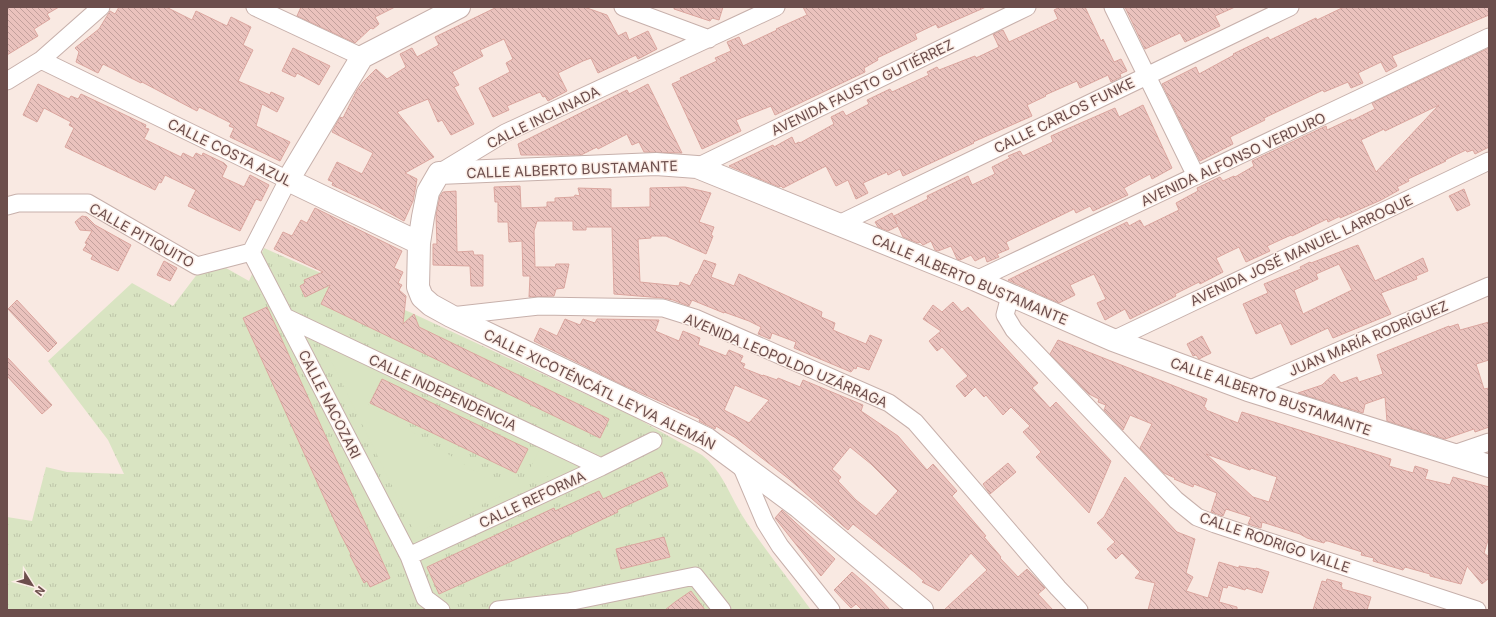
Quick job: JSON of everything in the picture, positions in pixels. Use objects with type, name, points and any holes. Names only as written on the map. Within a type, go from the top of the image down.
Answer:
[{"type":"street","points":[[7,81],[41,60],[101,7]]},
{"type":"street","points":[[255,7],[362,57]]},
{"type":"street","points":[[251,252],[288,180],[362,57],[459,7]]},
{"type":"street","points":[[623,7],[709,38]]},
{"type":"street","name":"CALLE INCLINADA","points":[[431,305],[422,297],[418,288],[419,243],[428,192],[439,173],[505,133],[776,7]]},
{"type":"street","name":"AVENIDA FAUSTO GUTIÉRREZ","points":[[697,167],[1027,7]]},
{"type":"street","points":[[1113,7],[1196,176]]},
{"type":"street","name":"CALLE CARLOS FUNKE","points":[[839,224],[1290,7]]},
{"type":"street","name":"AVENIDA ALFONSO VERDURO","points":[[976,280],[1489,37]]},
{"type":"street","name":"CALLE COSTA AZUL","points":[[41,60],[419,243]]},
{"type":"street","name":"AVENIDA JOSÉ MANUEL LARROQUE","points":[[1113,340],[1489,161]]},
{"type":"street","name":"CALLE ALBERTO BUSTAMANTE","points":[[439,173],[656,164],[697,167],[976,280],[1113,340],[1248,390],[1489,466]]},
{"type":"street","name":"CALLE PITIQUITO","points":[[7,206],[18,204],[88,203],[197,266],[251,252]]},
{"type":"street","name":"CALLE NACOZARI","points":[[251,252],[409,556],[425,598],[441,610]]},
{"type":"street","name":"JUAN MARÍA RODRÍGUEZ","points":[[1248,390],[1489,286]]},
{"type":"street","name":"CALLE RODRIGO VALLE","points":[[1010,296],[1005,316],[1014,330],[1176,500],[1197,517],[1478,610]]},
{"type":"street","name":"CALLE XICOTÉNCÁTL LEYVA ALEMÁN","points":[[431,305],[707,439],[799,507],[922,610]]},
{"type":"street","name":"AVENIDA LEOPOLDO UZÁRRAGA","points":[[451,316],[539,306],[663,308],[695,318],[889,403],[915,422],[1058,588],[1079,610]]},
{"type":"street","name":"CALLE INDEPENDENCIA","points":[[285,317],[601,467]]},
{"type":"street","name":"CALLE REFORMA","points":[[409,556],[601,467],[653,441]]},
{"type":"street","points":[[1451,455],[1489,442]]},
{"type":"street","points":[[740,463],[765,522],[780,546],[831,610]]},
{"type":"street","points":[[498,610],[568,602],[696,576],[722,610]]},
{"type":"green space","points":[[264,248],[414,314],[635,417],[702,455],[710,462],[722,478],[747,523],[811,610],[7,610],[7,517],[32,521],[46,467],[67,472],[124,474],[108,440],[48,361],[132,283],[173,306],[198,273],[226,268],[249,281]]},
{"type":"green space","points":[[333,346],[384,370],[368,404],[486,478],[504,480],[525,479],[540,448],[565,460],[567,463],[563,470],[415,533],[326,350]]},
{"type":"building","points":[[7,7],[59,7],[47,14],[50,19],[34,29],[38,36],[7,55]]},
{"type":"building","points":[[119,7],[166,7],[192,20],[196,11],[227,26],[231,17],[251,27],[243,45],[253,50],[238,81],[270,95],[271,92],[284,98],[277,112],[262,104],[256,126],[290,142],[280,161],[230,137],[234,128],[229,126],[231,123],[199,107],[197,111],[142,82],[141,83],[103,64],[98,73],[76,62],[79,52],[75,48],[99,29],[110,11],[115,14]]},
{"type":"building","points":[[301,7],[395,7],[375,17],[379,24],[373,29],[371,28],[355,43],[297,16]]},
{"type":"building","points":[[497,7],[584,7],[607,15],[618,36],[626,32],[629,40],[648,31],[657,49],[638,59],[636,55],[598,73],[591,58],[583,61],[558,73],[567,91],[548,101],[540,92],[507,106],[509,110],[493,117],[479,88],[510,72],[506,63],[513,59],[504,39],[480,50],[483,56],[452,72],[459,85],[454,87],[474,124],[451,135],[442,120],[438,122],[428,99],[397,112],[434,157],[405,173],[417,179],[413,201],[404,221],[375,205],[332,185],[333,182],[328,180],[337,162],[362,174],[373,153],[332,132],[340,117],[343,118],[357,90],[363,82],[376,69],[387,79],[406,67],[400,54],[412,48],[417,57],[439,45],[435,37]]},
{"type":"building","points":[[674,7],[723,7],[719,20],[712,18],[710,21],[674,9]]},
{"type":"building","points":[[803,7],[986,7],[938,28],[936,24],[915,34],[917,39],[877,58],[878,60],[864,68],[865,72],[775,115],[771,106],[736,120],[741,131],[702,149],[672,84],[681,80],[680,78],[717,61],[715,58],[731,51],[727,42],[739,37],[743,46],[807,15]]},
{"type":"building","points":[[1060,7],[1085,7],[1101,41],[1103,39],[1114,62],[1121,59],[1127,71],[1120,74],[1121,77],[1111,82],[1108,75],[1080,88],[1077,81],[1045,95],[1046,96],[1027,105],[1032,116],[973,142],[974,143],[903,176],[900,169],[888,175],[887,172],[863,183],[868,193],[856,199],[848,180],[836,186],[826,166],[783,188],[729,166],[773,145],[774,147],[792,137],[795,144],[800,143],[834,124],[831,117],[843,111],[846,116],[869,104],[867,100],[890,89],[892,92],[929,75],[927,72],[937,67],[939,70],[975,56],[976,58],[999,47],[993,34],[1003,30],[1009,42],[1058,19],[1054,10]]},
{"type":"building","points":[[1125,7],[1235,7],[1215,16],[1220,26],[1185,42],[1180,33],[1145,49]]},
{"type":"building","points":[[1344,7],[1489,7],[1489,15],[1392,56],[1397,66],[1386,72],[1381,62],[1358,73],[1363,83],[1351,88],[1348,82],[1324,92],[1323,90],[1264,118],[1265,120],[1230,137],[1233,144],[1200,161],[1162,84],[1196,67],[1199,74],[1234,55],[1233,54],[1268,37],[1270,40],[1316,18],[1317,20]]},
{"type":"building","points":[[293,48],[330,66],[319,85],[297,73],[295,77],[282,71]]},
{"type":"building","points":[[1489,48],[1489,147],[1475,154],[1473,150],[1467,152],[1466,150],[1445,160],[1446,161],[1408,179],[1409,181],[1397,187],[1399,190],[1381,200],[1340,218],[1340,216],[1328,222],[1327,219],[1267,246],[1270,251],[1246,262],[1239,247],[1216,258],[1223,272],[1200,284],[1199,282],[1175,294],[1176,296],[1130,319],[1125,309],[1105,320],[1097,303],[1106,299],[1094,274],[1070,285],[1075,295],[1059,303],[1008,280],[1127,222],[1129,226],[1140,220],[1144,227],[1179,210],[1176,203],[1198,191],[1197,188],[1220,177],[1223,181],[1234,176],[1235,177],[1254,166],[1252,161],[1326,126],[1327,130],[1351,119],[1351,121],[1375,109],[1372,103]],"holes":[[[1439,105],[1376,172],[1361,140],[1384,129],[1385,131]]]},
{"type":"building","points":[[38,84],[69,99],[71,96],[78,99],[81,94],[146,125],[145,128],[149,129],[144,139],[181,157],[183,153],[193,158],[196,153],[202,156],[203,153],[224,163],[227,166],[222,177],[244,187],[250,175],[269,185],[261,201],[256,199],[240,231],[188,206],[196,190],[165,175],[155,190],[65,147],[74,128],[69,125],[71,122],[44,108],[37,122],[23,115]]},
{"type":"building","points":[[648,84],[682,153],[644,152],[639,142],[632,145],[627,134],[598,149],[597,147],[581,155],[521,155],[518,144],[627,90],[629,94]]},
{"type":"building","points":[[1143,105],[1172,168],[1152,179],[1150,174],[1124,188],[1128,195],[1093,211],[1090,206],[1076,213],[1074,209],[1006,242],[1009,249],[997,254],[999,257],[987,262],[985,256],[975,261],[971,255],[960,260],[957,259],[951,246],[938,251],[935,250],[931,241],[923,245],[920,242],[918,243],[903,237],[898,226],[888,231],[878,227],[875,222],[892,213],[897,224],[894,216],[928,199],[927,196],[968,176],[972,185],[995,174],[992,167],[1010,158],[1008,156],[1020,151],[1023,156],[1053,142],[1051,136],[1115,108],[1119,117]]},
{"type":"building","points":[[520,186],[521,208],[547,207],[547,202],[555,202],[555,198],[574,197],[575,195],[580,196],[578,188],[611,189],[611,208],[650,207],[650,188],[685,187],[711,193],[699,222],[714,227],[711,235],[713,236],[706,254],[666,236],[651,236],[651,238],[638,239],[640,282],[679,286],[680,282],[690,286],[704,260],[716,264],[711,277],[734,286],[739,274],[822,312],[821,317],[835,323],[833,330],[866,344],[870,335],[882,340],[869,370],[857,366],[856,369],[854,368],[851,372],[794,348],[796,342],[772,333],[770,339],[758,334],[761,327],[749,321],[692,300],[689,306],[663,298],[614,294],[612,227],[586,227],[586,230],[573,230],[573,221],[537,221],[534,231],[535,267],[555,267],[556,264],[569,264],[564,288],[556,289],[554,296],[529,297],[530,276],[523,276],[522,241],[509,242],[508,222],[498,222],[498,202],[495,202],[494,187]]},
{"type":"building","points":[[1464,189],[1470,205],[1457,211],[1449,196]]},
{"type":"building","points":[[456,191],[457,252],[473,251],[474,255],[483,255],[483,286],[471,286],[470,266],[433,265],[433,244],[437,244],[436,215],[440,196],[443,192]]},
{"type":"building","points":[[315,208],[402,251],[394,268],[403,272],[398,283],[402,285],[399,290],[406,296],[403,324],[414,314],[419,327],[609,419],[600,438],[321,304],[330,285],[305,297],[300,286],[305,283],[304,280],[323,272],[274,249],[283,232],[292,236],[301,220],[307,223]]},
{"type":"building","points":[[82,216],[87,217],[95,225],[131,245],[118,271],[91,259],[93,255],[83,250],[92,231],[80,230],[75,222]]},
{"type":"building","points":[[1358,245],[1375,281],[1423,258],[1428,271],[1416,276],[1417,279],[1381,293],[1391,314],[1333,338],[1328,328],[1291,345],[1281,323],[1256,334],[1243,304],[1268,293],[1264,284],[1301,269],[1300,267],[1310,262],[1311,263]],"holes":[[[1339,264],[1352,290],[1303,314],[1294,290],[1318,279],[1316,274]]]},
{"type":"building","points":[[164,261],[177,268],[170,281],[157,275]]},
{"type":"building","points":[[17,300],[57,343],[48,352],[8,309]]},
{"type":"building","points":[[953,302],[962,312],[968,307],[1038,383],[1032,388],[1050,408],[1056,402],[1111,461],[1089,513],[1036,457],[1041,452],[1023,432],[1030,426],[1011,407],[1003,415],[986,395],[984,397],[975,387],[965,397],[956,386],[968,376],[942,347],[937,351],[929,341],[941,331],[923,319],[933,305],[942,312]]},
{"type":"building","points":[[267,307],[390,578],[370,587],[367,581],[364,583],[350,555],[351,554],[243,318]]},
{"type":"building","points":[[565,319],[580,325],[583,319],[595,323],[597,319],[659,320],[655,331],[679,341],[683,331],[700,338],[698,345],[726,356],[729,350],[743,356],[740,362],[745,364],[743,368],[777,380],[778,378],[800,387],[803,380],[863,405],[861,411],[898,436],[927,470],[933,464],[957,491],[952,496],[986,536],[984,537],[1001,557],[1000,558],[1018,577],[1027,569],[1045,588],[1038,594],[1053,610],[944,610],[987,570],[971,553],[939,591],[922,582],[924,581],[914,572],[853,524],[848,530],[789,479],[736,438],[716,426],[715,429],[699,421],[700,419],[623,385],[534,341],[540,328],[557,336]],"holes":[[[735,385],[769,400],[749,423],[724,410]],[[850,447],[871,464],[898,491],[876,516],[856,500],[838,481],[841,477],[832,469]]]},
{"type":"building","points":[[1489,322],[1489,360],[1476,364],[1484,389],[1489,388],[1489,427],[1475,432],[1474,429],[1445,439],[1387,421],[1385,397],[1365,404],[1363,413],[1298,393],[1322,385],[1334,374],[1341,383],[1357,377],[1359,382],[1383,374],[1377,355],[1449,326],[1458,324],[1460,330]]},
{"type":"building","points":[[1202,336],[1211,353],[1199,359],[1196,355],[1193,356],[1187,344]]},
{"type":"building","points":[[1058,340],[1207,399],[1204,407],[1206,410],[1238,423],[1242,412],[1391,459],[1389,466],[1413,473],[1415,466],[1428,470],[1425,479],[1450,485],[1453,477],[1489,487],[1489,537],[1484,553],[1489,557],[1489,578],[1482,584],[1467,566],[1461,584],[1430,576],[1430,574],[1405,567],[1403,570],[1373,561],[1374,558],[1361,555],[1362,552],[1328,541],[1325,541],[1324,543],[1307,538],[1300,534],[1262,522],[1261,528],[1248,524],[1251,517],[1226,509],[1223,516],[1211,512],[1217,493],[1194,484],[1193,487],[1174,479],[1175,478],[1164,473],[1140,448],[1152,424],[1130,415],[1123,430],[1104,410],[1106,405],[1098,402],[1099,399],[1089,394],[1050,354]],"holes":[[[1206,454],[1250,470],[1251,468],[1277,477],[1269,502],[1253,497]]]},
{"type":"building","points":[[7,357],[52,405],[42,414],[7,376]]},
{"type":"building","points":[[382,379],[528,449],[516,473],[370,403]]},
{"type":"building","points":[[1008,463],[1016,472],[990,494],[983,484]]},
{"type":"building","points":[[662,472],[668,486],[617,510],[618,512],[439,594],[427,567],[554,508],[555,511],[599,491],[603,499]]},
{"type":"building","points":[[1125,477],[1177,532],[1195,539],[1186,573],[1193,577],[1186,591],[1208,598],[1219,562],[1239,568],[1239,566],[1256,568],[1269,572],[1262,593],[1246,588],[1245,590],[1228,585],[1227,588],[1223,587],[1219,602],[1237,607],[1237,610],[1148,610],[1155,583],[1135,578],[1140,572],[1122,553],[1116,559],[1107,549],[1115,542],[1097,523],[1104,517]]},
{"type":"building","points":[[782,510],[835,559],[821,576],[775,518]]},
{"type":"building","points":[[664,537],[670,557],[621,569],[616,549]]},
{"type":"building","points":[[852,572],[869,587],[890,610],[862,610],[856,604],[851,608],[834,590]]},
{"type":"building","points":[[1327,579],[1342,583],[1342,589],[1371,597],[1367,610],[1313,610],[1322,581],[1326,582]]},
{"type":"building","points":[[691,591],[705,610],[665,610],[675,602]]}]
